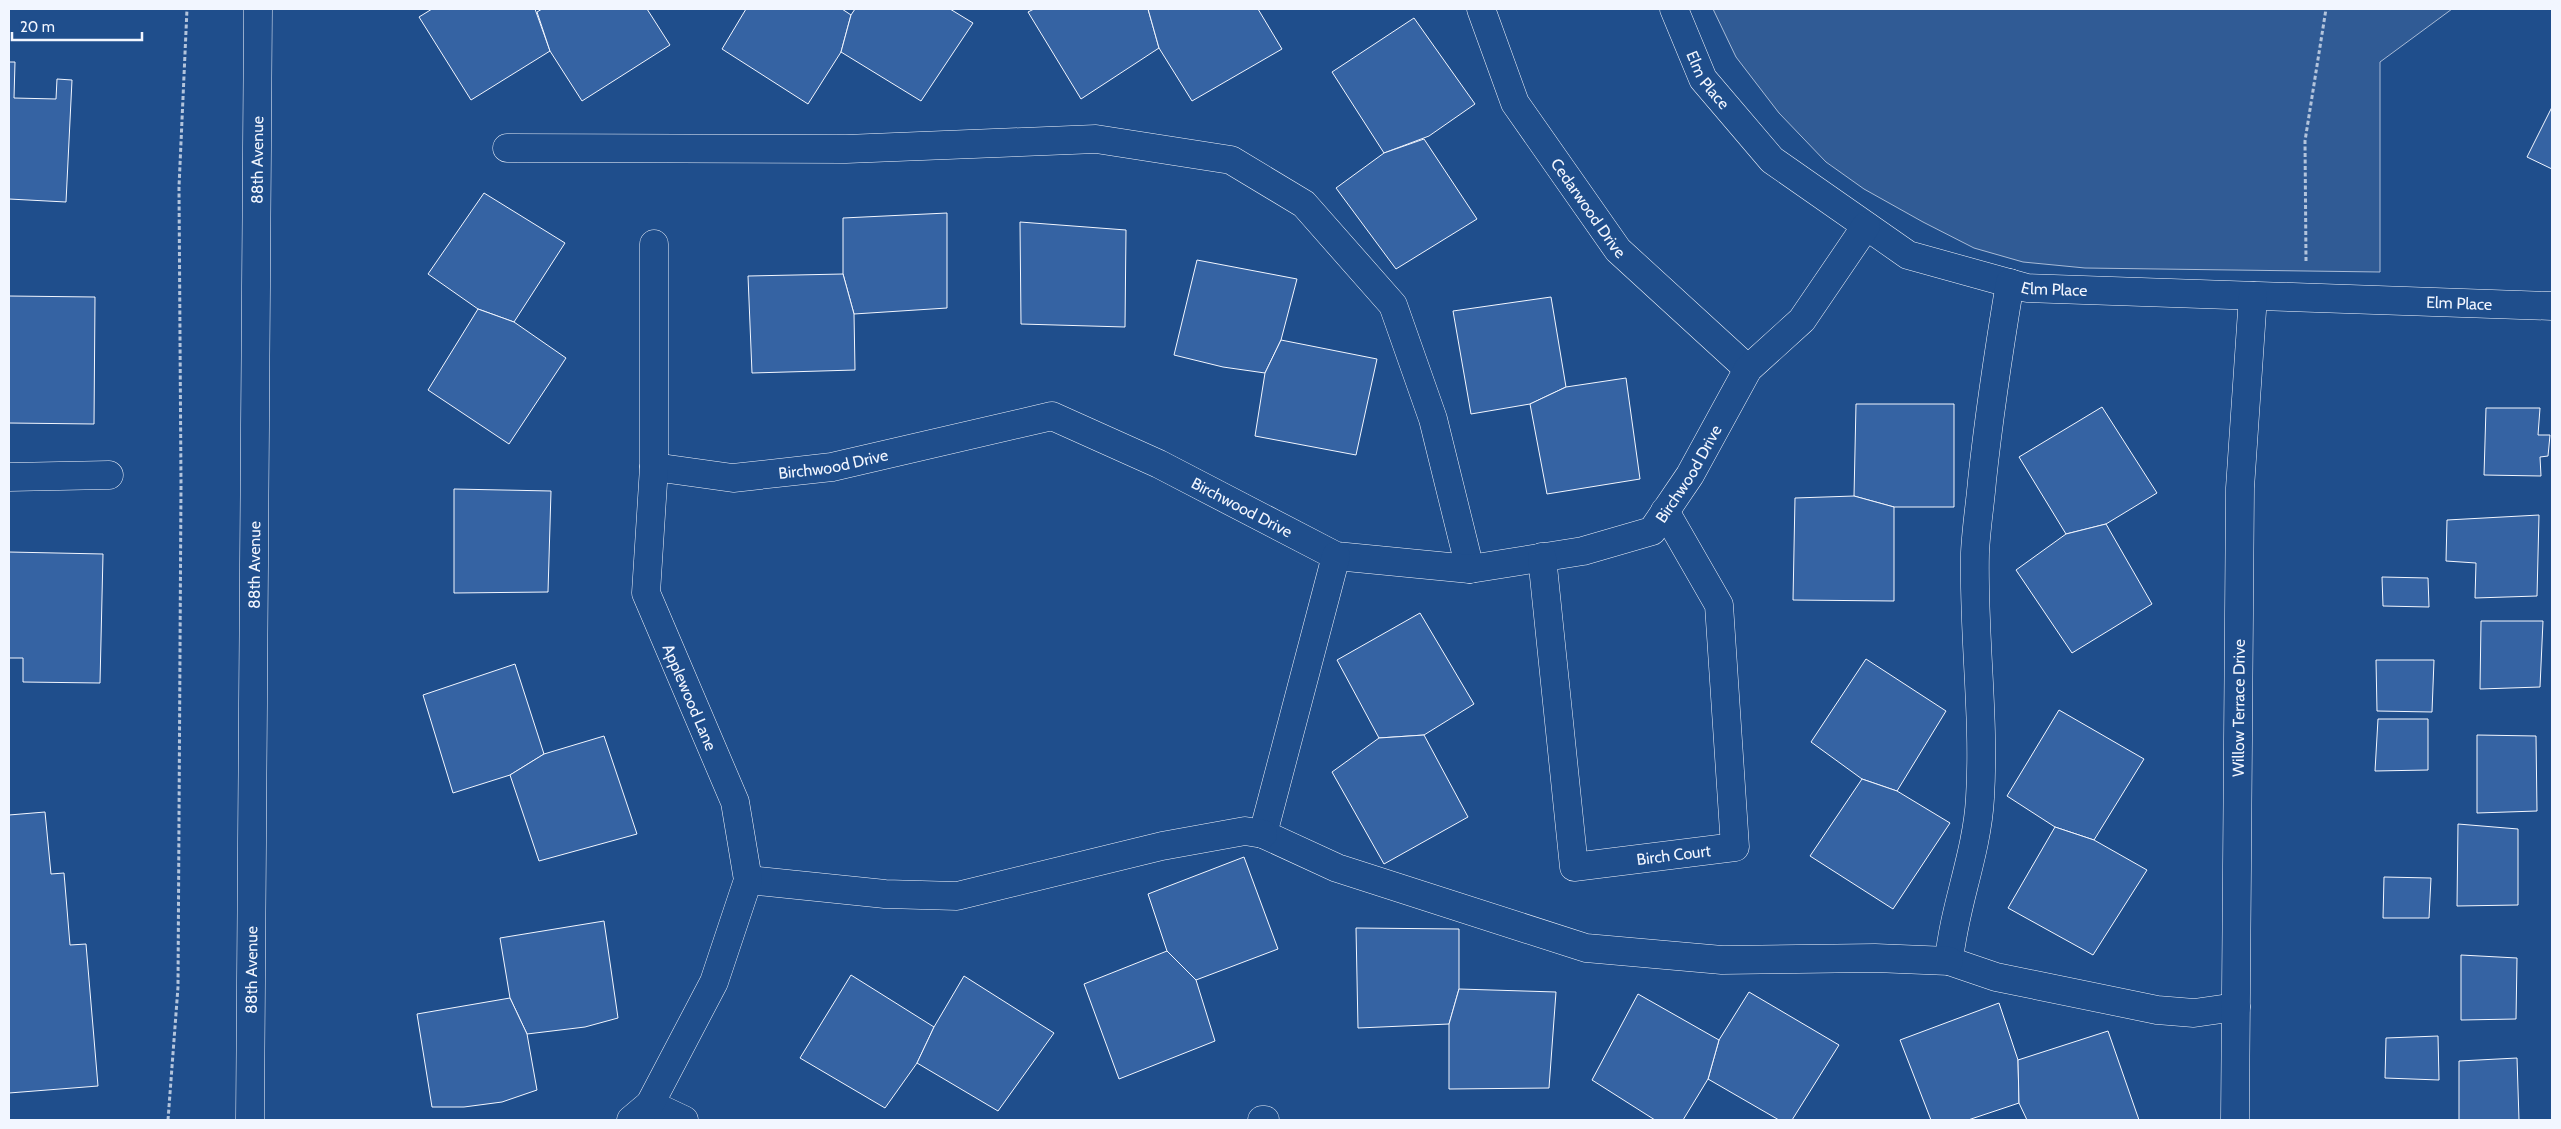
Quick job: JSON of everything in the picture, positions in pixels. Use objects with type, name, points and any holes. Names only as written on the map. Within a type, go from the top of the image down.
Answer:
[{"type":"street","name":"88th Avenue","points":[[250,1120],[258,9]]},
{"type":"street","name":"Cedarwood Drive","points":[[1481,9],[1515,103],[1618,250],[1748,369]]},
{"type":"street","name":"Elm Place","points":[[1674,9],[1703,79],[1772,160],[1908,256],[2028,288],[2552,306]]},
{"type":"street","points":[[507,148],[846,149],[1096,139],[1231,160],[1304,204],[1393,305],[1433,419],[1470,569]]},
{"type":"street","name":"Birchwood Drive","points":[[654,467],[733,478],[832,467],[1052,416],[1159,464],[1336,556],[1470,569],[1583,551],[1652,532],[1690,475],[1748,369],[1802,320],[1866,226]]},
{"type":"street","name":"Applewood Lane","points":[[640,1112],[714,982],[748,880],[735,802],[646,593],[654,467],[654,244]]},
{"type":"street","points":[[1949,961],[1952,931],[1971,856],[1980,800],[1982,739],[1977,648],[1975,552],[1991,395],[2010,283]]},
{"type":"street","name":"Willow Terrace Drive","points":[[2236,1120],[2240,488],[2253,296]]},
{"type":"street","points":[[9,477],[109,475]]},
{"type":"street","name":"Birch Court","points":[[1542,557],[1574,867],[1735,847],[1719,605],[1665,511]]},
{"type":"street","points":[[1263,834],[1336,556]]},
{"type":"street","points":[[748,880],[885,894],[957,896],[1162,846],[1245,831],[1263,834],[1337,868],[1586,948],[1722,960],[1874,958],[1949,961],[1996,977],[2157,1010],[2194,1013],[2236,1007]]},
{"type":"street","points":[[640,1112],[684,1120]]},
{"type":"path","points":[[168,1120],[178,977],[181,484],[178,196],[187,9]]},
{"type":"path","points":[[2306,298],[2305,141],[2326,9]]},
{"type":"shaded area","points":[[1713,9],[2452,9],[2380,62],[2380,272],[2085,268],[2023,262],[1974,248],[1864,189],[1826,162],[1779,113],[1736,57]]},
{"type":"building","points":[[432,9],[535,9],[550,51],[471,100],[419,17]]},
{"type":"building","points":[[542,9],[647,9],[670,45],[582,101],[550,51],[537,12]]},
{"type":"building","points":[[746,9],[842,9],[851,15],[841,52],[808,104],[722,49]]},
{"type":"building","points":[[855,9],[950,9],[973,23],[921,101],[841,52],[851,15]]},
{"type":"building","points":[[1034,9],[1148,9],[1159,48],[1081,99],[1028,12]]},
{"type":"building","points":[[1148,9],[1258,9],[1282,49],[1192,101],[1159,48]]},
{"type":"building","points":[[1414,18],[1475,104],[1429,136],[1384,153],[1332,72]]},
{"type":"building","points":[[9,62],[15,62],[14,98],[56,99],[57,79],[72,80],[66,202],[9,199]]},
{"type":"building","points":[[2552,107],[2552,169],[2527,157]]},
{"type":"building","points":[[1424,139],[1477,219],[1396,269],[1336,188],[1384,153]]},
{"type":"building","points":[[484,193],[565,243],[514,322],[478,309],[428,274]]},
{"type":"building","points":[[947,213],[947,308],[854,314],[843,274],[843,218]]},
{"type":"building","points":[[1020,222],[1126,230],[1125,327],[1021,324]]},
{"type":"building","points":[[1197,260],[1297,279],[1281,340],[1265,373],[1223,367],[1174,355]]},
{"type":"building","points":[[843,274],[854,314],[855,370],[752,373],[748,276]]},
{"type":"building","points":[[9,296],[95,297],[94,424],[9,423]]},
{"type":"building","points":[[1551,297],[1566,387],[1530,404],[1471,414],[1453,311]]},
{"type":"building","points":[[478,309],[514,322],[566,358],[509,444],[428,390]]},
{"type":"building","points":[[1281,340],[1377,359],[1356,455],[1255,436],[1265,373]]},
{"type":"building","points":[[1626,378],[1640,479],[1547,494],[1530,404],[1566,387]]},
{"type":"building","points":[[1856,404],[1954,404],[1954,507],[1894,507],[1854,496]]},
{"type":"building","points":[[2102,407],[2157,493],[2106,524],[2066,534],[2019,457]]},
{"type":"building","points":[[2486,408],[2540,408],[2538,435],[2550,435],[2548,456],[2540,457],[2541,476],[2484,475]]},
{"type":"building","points":[[454,489],[551,491],[548,592],[454,593]]},
{"type":"building","points":[[1854,496],[1894,507],[1894,601],[1793,600],[1795,498]]},
{"type":"building","points":[[2539,515],[2537,596],[2475,598],[2476,563],[2446,561],[2447,520]]},
{"type":"building","points":[[2106,524],[2152,604],[2072,653],[2016,570],[2066,534]]},
{"type":"building","points":[[9,552],[103,554],[100,683],[23,682],[23,658],[9,658]]},
{"type":"building","points":[[2382,577],[2428,578],[2429,607],[2383,606]]},
{"type":"building","points":[[1420,613],[1474,704],[1424,735],[1379,738],[1337,660]]},
{"type":"building","points":[[2481,621],[2543,621],[2540,687],[2480,689]]},
{"type":"building","points":[[1866,659],[1946,711],[1897,791],[1862,779],[1811,742]]},
{"type":"building","points":[[2376,660],[2434,660],[2432,712],[2377,711]]},
{"type":"building","points":[[515,664],[544,754],[510,775],[453,793],[423,695]]},
{"type":"building","points":[[2059,710],[2144,759],[2094,840],[2055,827],[2007,796]]},
{"type":"building","points":[[2378,719],[2428,719],[2428,770],[2375,771]]},
{"type":"building","points":[[1424,735],[1468,817],[1384,864],[1332,772],[1379,738]]},
{"type":"building","points":[[2477,735],[2536,736],[2537,811],[2477,813]]},
{"type":"building","points":[[604,736],[637,834],[539,861],[510,775],[544,754]]},
{"type":"building","points":[[1862,779],[1897,791],[1950,823],[1893,909],[1810,856]]},
{"type":"building","points":[[45,812],[51,874],[64,873],[70,945],[86,944],[98,1086],[9,1093],[9,815]]},
{"type":"building","points":[[2458,824],[2518,829],[2518,905],[2457,906]]},
{"type":"building","points":[[2055,827],[2094,840],[2147,870],[2093,955],[2008,908]]},
{"type":"building","points":[[1244,857],[1278,949],[1196,980],[1167,951],[1148,894]]},
{"type":"building","points":[[2384,877],[2431,878],[2429,918],[2383,918]]},
{"type":"building","points":[[604,921],[618,1018],[585,1027],[527,1034],[510,998],[500,938]]},
{"type":"building","points":[[1356,928],[1459,929],[1459,989],[1449,1024],[1358,1028]]},
{"type":"building","points":[[1167,951],[1196,980],[1215,1041],[1119,1079],[1084,984]]},
{"type":"building","points":[[2461,955],[2517,958],[2516,1019],[2461,1020]]},
{"type":"building","points":[[851,975],[934,1027],[917,1063],[885,1108],[800,1058]]},
{"type":"building","points":[[964,976],[1054,1033],[998,1111],[917,1063],[934,1027]]},
{"type":"building","points":[[1459,989],[1556,992],[1549,1088],[1449,1089],[1449,1024]]},
{"type":"building","points":[[1749,992],[1839,1045],[1792,1120],[1779,1120],[1708,1079],[1719,1040]]},
{"type":"building","points":[[1638,994],[1719,1040],[1708,1079],[1683,1120],[1655,1120],[1592,1080]]},
{"type":"building","points":[[510,998],[527,1034],[537,1090],[502,1102],[464,1107],[432,1107],[417,1014]]},
{"type":"building","points":[[1999,1003],[2018,1060],[2019,1103],[1968,1120],[1931,1120],[1900,1040]]},
{"type":"building","points":[[2108,1031],[2139,1120],[2027,1120],[2019,1103],[2018,1060]]},
{"type":"building","points":[[2438,1036],[2439,1080],[2385,1078],[2386,1038]]},
{"type":"building","points":[[2517,1058],[2519,1120],[2459,1120],[2459,1061]]}]
